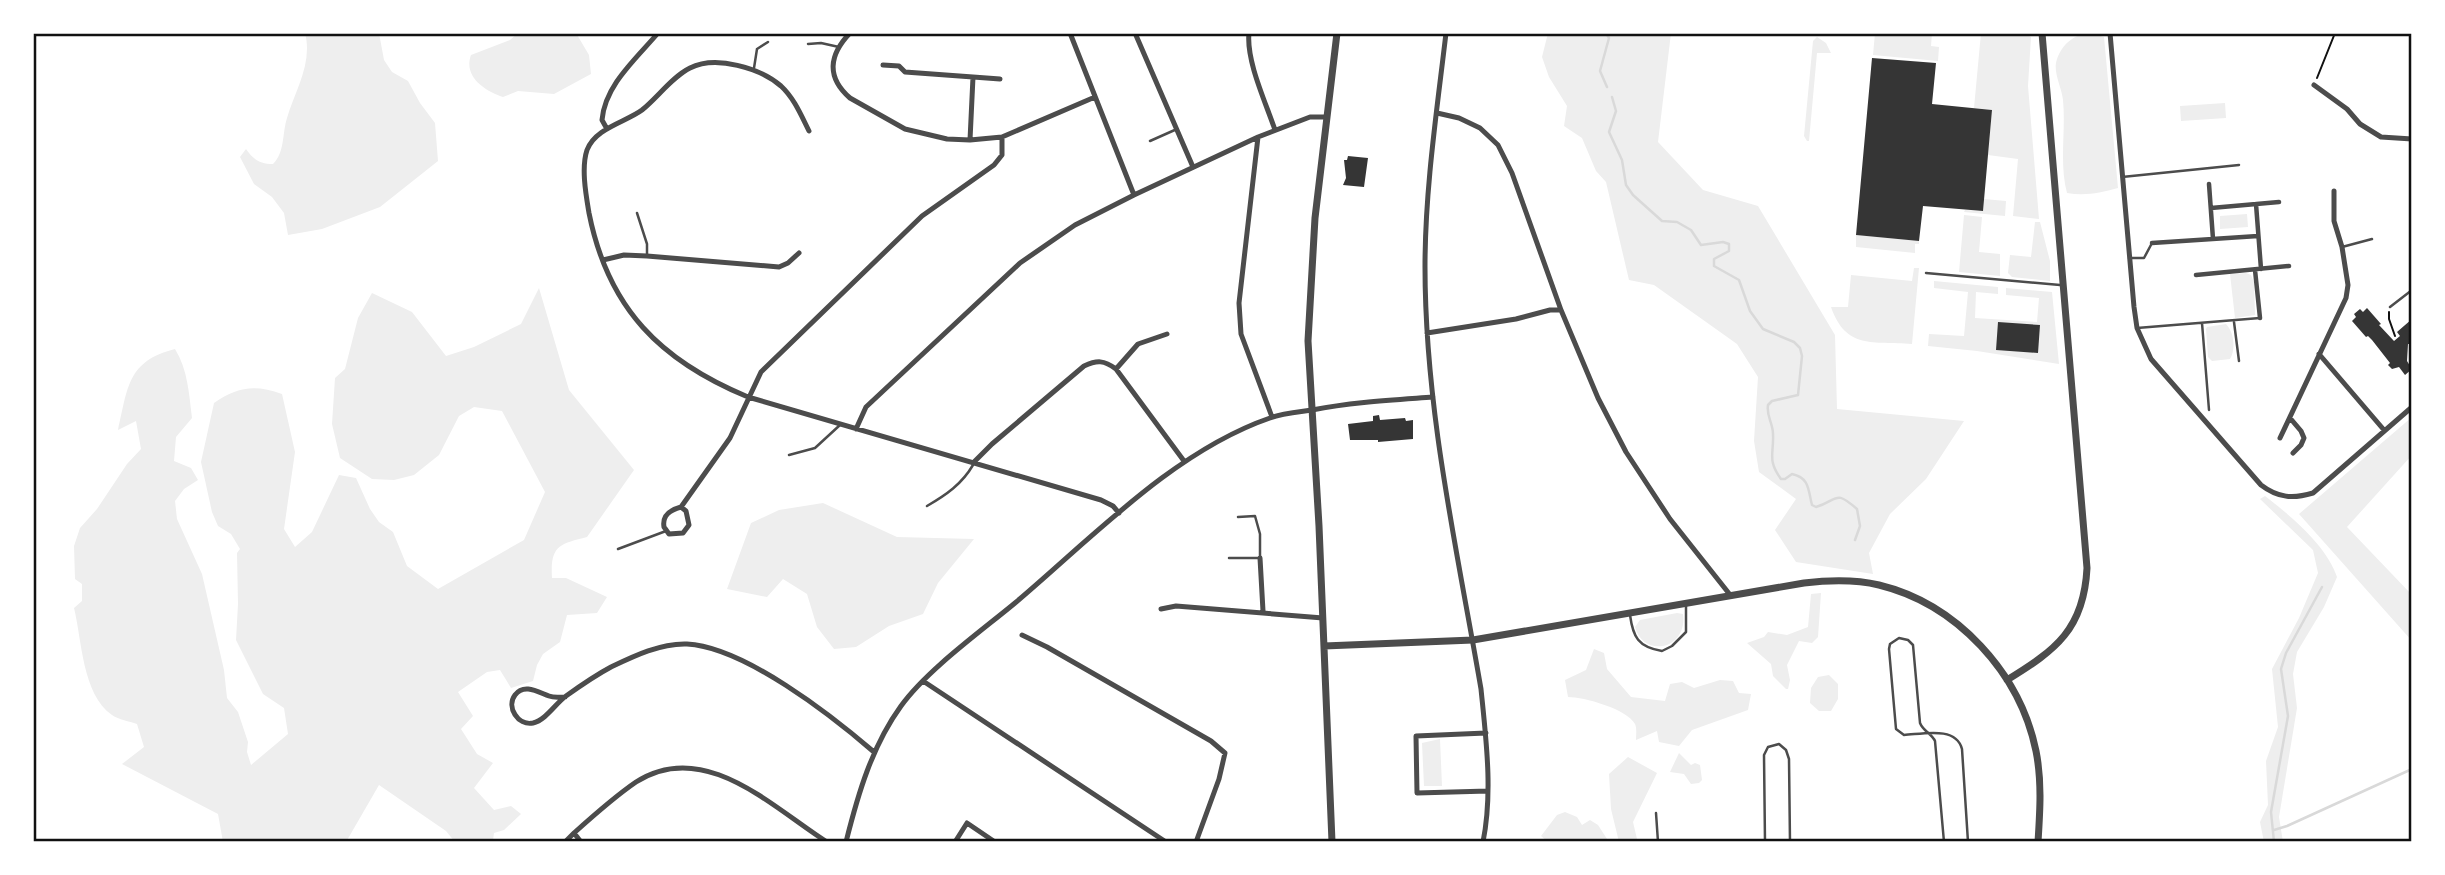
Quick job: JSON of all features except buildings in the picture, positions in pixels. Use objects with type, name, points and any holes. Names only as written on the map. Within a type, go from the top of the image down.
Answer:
[{"type":"street","points":[[607,130],[602,120],[606,100],[617,82],[658,33]]},
{"type":"street","points":[[850,33],[839,47],[832,69],[835,81],[850,98],[905,129],[947,139],[1002,137],[1096,97]]},
{"type":"street","points":[[1070,33],[1133,195]]},
{"type":"street","points":[[1135,33],[1192,167]]},
{"type":"street","points":[[1249,33],[1248,42],[1256,72],[1275,130]]},
{"type":"street","points":[[1332,842],[1308,341],[1315,218],[1338,33]]},
{"type":"street","points":[[1447,33],[1425,240],[1427,332],[1445,488],[1473,640],[1486,733],[1488,791],[1483,842]]},
{"type":"street","points":[[2007,680],[2059,643],[2075,622],[2085,593],[2087,568],[2042,33]]},
{"type":"street","points":[[2110,33],[2137,328],[2151,359],[2261,485],[2272,493],[2292,498],[2313,493],[2412,407]]},
{"type":"street","points":[[809,131],[795,103],[781,86],[753,71],[706,63],[688,69],[641,111],[607,130],[588,148],[585,162],[588,208],[597,247],[609,278],[643,328],[675,358],[694,371],[711,382],[748,397],[1101,500],[1113,506],[1119,513]]},
{"type":"street","points":[[883,65],[899,66],[905,72],[1000,79]]},
{"type":"street","points":[[970,140],[973,77]]},
{"type":"street","points":[[2314,85],[2347,108],[2360,124],[2381,137],[2412,139]]},
{"type":"street","points":[[1437,113],[1459,118],[1480,128],[1498,145],[1512,173],[1561,310],[1598,398],[1626,452],[1670,519],[1731,596]]},
{"type":"street","points":[[856,429],[866,407],[1020,263],[1075,225],[1258,137],[1310,117],[1326,117]]},
{"type":"street","points":[[681,508],[686,511],[689,519],[687,530],[677,535],[669,534],[664,517],[681,508],[730,438],[761,372],[936,204],[994,165],[1002,155],[1002,137]]},
{"type":"street","points":[[1258,137],[1240,303],[1241,334],[1272,417]]},
{"type":"street","points":[[2209,184],[2213,239]]},
{"type":"street","points":[[2280,438],[2346,298],[2348,285],[2342,247],[2334,221],[2334,191]]},
{"type":"street","points":[[2211,208],[2279,202]]},
{"type":"street","points":[[2256,204],[2260,318]]},
{"type":"street","points":[[2152,243],[2259,236]]},
{"type":"street","points":[[603,260],[624,255],[779,267],[799,253]]},
{"type":"street","points":[[2196,275],[2289,267]]},
{"type":"street","points":[[1427,332],[1561,310]]},
{"type":"street","points":[[1116,369],[1138,344],[1167,334]]},
{"type":"street","points":[[2319,354],[2384,430]]},
{"type":"street","points":[[974,462],[1084,366],[1099,361],[1104,361],[1116,369],[1184,461]]},
{"type":"street","points":[[846,842],[874,752],[902,705],[923,681],[1119,513],[1184,461],[1235,433],[1272,417],[1332,406],[1433,397]]},
{"type":"street","points":[[2290,418],[2304,438],[2293,453]]},
{"type":"street","points":[[1260,558],[1263,611]]},
{"type":"street","points":[[1324,646],[1473,640],[1792,585],[1844,580],[1893,589],[1925,603],[1964,630],[1985,651],[2007,680],[2022,708],[2035,749],[2040,787],[2038,842]]},
{"type":"street","points":[[1161,609],[1176,606],[1323,618]]},
{"type":"street","points":[[1021,635],[1069,659],[1223,750],[1223,768],[1196,842]]},
{"type":"street","points":[[565,697],[551,697],[527,688],[513,697],[512,704],[517,717],[523,722],[533,723],[565,697],[610,668],[667,646],[701,646],[754,667],[793,691],[874,752]]},
{"type":"street","points":[[923,681],[1166,842]]},
{"type":"street","points":[[1486,733],[1416,736],[1417,793],[1488,791]]},
{"type":"street","points":[[565,842],[638,781],[658,772],[678,768],[700,768],[727,777],[827,842]]},
{"type":"street","points":[[955,842],[967,822],[995,842]]},
{"type":"street","points":[[574,833],[581,842]]},
{"type":"lane","points":[[753,71],[755,52],[768,42]]},
{"type":"lane","points":[[808,44],[821,43],[839,47]]},
{"type":"lane","points":[[1150,141],[1177,129]]},
{"type":"lane","points":[[2122,177],[2239,165]]},
{"type":"lane","points":[[637,213],[647,244],[647,256]]},
{"type":"lane","points":[[2342,247],[2372,239]]},
{"type":"lane","points":[[2129,258],[2144,258],[2152,243]]},
{"type":"lane","points":[[1926,273],[2063,285]]},
{"type":"lane","points":[[2390,307],[2412,290]]},
{"type":"lane","points":[[2137,328],[2260,318]]},
{"type":"lane","points":[[2234,320],[2239,360]]},
{"type":"lane","points":[[2202,323],[2209,410]]},
{"type":"lane","points":[[789,456],[815,448],[840,425]]},
{"type":"lane","points":[[927,506],[954,489],[967,475],[974,462]]},
{"type":"lane","points":[[1229,558],[1260,558],[1260,534],[1255,516],[1238,517]]},
{"type":"lane","points":[[618,549],[666,531]]},
{"type":"lane","points":[[1630,615],[1631,629],[1643,646],[1662,651],[1672,646],[1686,632],[1686,605]]},
{"type":"lane","points":[[1944,842],[1936,741],[1930,734],[1922,728],[1920,720],[1913,645],[1904,638],[1896,639],[1889,649],[1896,729],[1904,735],[1930,734],[1953,735],[1961,744],[1968,842]]},
{"type":"lane","points":[[1765,842],[1764,755],[1768,747],[1779,744],[1788,754],[1790,842]]},
{"type":"lane","points":[[1656,813],[1658,842]]},
{"type":"path","points":[[2314,85],[2335,33]]},
{"type":"path","points":[[2390,307],[2389,319],[2395,336]]},
{"type":"shaded area","points":[[305,33],[379,33],[384,60],[392,72],[408,81],[435,123],[438,161],[380,207],[322,229],[288,235],[284,213],[272,197],[254,184],[240,157],[246,149],[260,162],[273,164],[277,159],[287,118],[305,66]]},
{"type":"shaded area","points":[[518,33],[576,33],[589,55],[591,74],[554,94],[518,91],[503,97],[489,91],[477,82],[470,70],[471,55],[510,40]]},
{"type":"shaded area","points":[[1548,33],[1671,33],[1658,142],[1703,190],[1758,206],[1835,335],[1837,409],[1964,421],[1926,479],[1890,514],[1869,553],[1873,574],[1796,562],[1775,530],[1796,499],[1759,472],[1754,441],[1758,377],[1737,344],[1654,285],[1629,280],[1606,182],[1596,171],[1582,138],[1564,126],[1567,106],[1549,77],[1542,57]]},
{"type":"shaded area","points":[[1875,33],[1932,33],[1931,46],[1939,47],[1938,61],[1873,55]]},
{"type":"shaded area","points":[[1981,33],[2023,33],[2031,37],[2028,86],[2039,219],[2013,216],[2018,159],[1988,155],[1992,110],[1974,108]]},
{"type":"shaded area","points":[[2090,33],[2104,37],[2118,188],[2092,194],[2074,194],[2067,193],[2065,182],[2063,100],[2056,63],[2068,42]]},
{"type":"shaded area","points":[[1817,37],[1826,43],[1831,53],[1817,53],[1807,141],[1804,136],[1813,41]]},
{"type":"shaded area","points":[[2225,103],[2226,118],[2181,121],[2180,106]]},
{"type":"shaded area","points":[[1984,199],[2006,201],[2005,216],[1964,212],[1983,211]]},
{"type":"shaded area","points":[[2247,214],[2248,227],[2220,229],[2220,216]]},
{"type":"shaded area","points":[[1964,215],[1982,217],[1979,252],[2000,254],[2000,276],[1959,272]]},
{"type":"shaded area","points":[[2035,222],[2040,222],[2050,261],[2050,281],[2012,277],[2008,273],[2010,255],[2031,257]]},
{"type":"shaded area","points":[[1856,235],[1919,241],[1919,244],[1915,244],[1915,253],[1856,247]]},
{"type":"shaded area","points":[[1914,268],[1919,268],[1912,344],[1862,340],[1844,330],[1831,307],[1848,307],[1851,275],[1912,281]]},
{"type":"shaded area","points":[[2230,274],[2251,275],[2254,282],[2255,315],[2235,318]]},
{"type":"shaded area","points":[[1934,281],[1998,287],[1998,294],[1976,292],[1975,318],[2037,322],[2039,298],[2006,295],[2006,288],[2052,292],[2059,364],[1928,346],[1929,334],[1964,336],[1968,292],[1934,288]]},
{"type":"shaded area","points":[[539,288],[569,390],[634,470],[587,537],[558,548],[553,559],[552,578],[566,578],[607,597],[597,613],[567,615],[560,642],[543,654],[533,681],[511,688],[500,670],[487,672],[458,692],[473,716],[461,729],[477,754],[493,763],[474,788],[494,810],[511,806],[521,814],[504,830],[494,833],[494,842],[455,842],[446,831],[379,785],[346,842],[223,842],[218,814],[122,764],[144,747],[137,724],[115,717],[102,706],[85,666],[74,608],[82,601],[82,584],[75,579],[74,546],[80,528],[141,449],[136,421],[118,430],[132,378],[147,361],[175,349],[183,365],[192,418],[176,437],[174,461],[191,468],[198,480],[184,489],[175,501],[177,519],[202,574],[224,670],[227,698],[238,712],[248,742],[247,752],[251,765],[288,734],[284,708],[263,694],[236,640],[237,553],[240,549],[231,534],[218,526],[212,512],[201,462],[214,403],[231,393],[246,389],[263,389],[282,394],[295,452],[284,529],[295,547],[312,532],[339,475],[356,478],[370,509],[379,522],[393,532],[407,566],[438,589],[524,540],[545,492],[502,411],[474,407],[459,416],[439,455],[414,475],[394,480],[372,479],[340,458],[332,424],[335,378],[345,369],[358,318],[372,293],[412,312],[446,356],[474,347],[521,324]]},
{"type":"shaded area","points":[[2226,324],[2232,336],[2232,355],[2230,359],[2212,361],[2208,357],[2206,329]]},
{"type":"shaded area","points":[[2412,417],[2412,455],[2347,527],[2412,595],[2412,641],[2299,514]]},
{"type":"shaded area","points":[[2265,496],[2297,522],[2317,543],[2337,577],[2324,607],[2297,652],[2293,674],[2297,708],[2279,817],[2283,842],[2264,842],[2260,822],[2268,805],[2266,761],[2278,727],[2272,669],[2299,618],[2318,573],[2313,550],[2260,499]]},
{"type":"shaded area","points":[[823,503],[897,537],[974,539],[938,583],[923,614],[889,626],[856,647],[834,649],[817,627],[807,594],[783,579],[767,597],[727,589],[751,523],[779,510]]},
{"type":"shaded area","points":[[1821,593],[1818,637],[1812,643],[1799,641],[1787,665],[1790,680],[1786,689],[1773,676],[1771,664],[1747,643],[1764,637],[1768,632],[1787,635],[1808,627],[1811,594]]},
{"type":"shaded area","points":[[1683,614],[1683,626],[1679,635],[1664,646],[1647,643],[1635,627],[1640,620]]},
{"type":"shaded area","points":[[1594,649],[1604,653],[1607,669],[1631,697],[1665,701],[1670,684],[1682,682],[1694,688],[1720,680],[1733,681],[1739,693],[1751,694],[1748,710],[1692,730],[1679,746],[1659,742],[1657,731],[1636,740],[1635,724],[1623,713],[1584,699],[1568,697],[1565,680],[1586,670]]},
{"type":"shaded area","points":[[1829,675],[1838,684],[1838,699],[1831,711],[1819,711],[1810,703],[1811,688],[1818,677]]},
{"type":"shaded area","points":[[1440,739],[1442,786],[1424,786],[1422,743]]},
{"type":"shaded area","points":[[1679,753],[1691,765],[1700,765],[1702,780],[1699,783],[1691,784],[1684,774],[1670,772]]},
{"type":"shaded area","points":[[1628,757],[1657,773],[1633,822],[1637,839],[1635,842],[1619,842],[1611,809],[1609,774]]},
{"type":"shaded area","points":[[1565,812],[1577,817],[1582,825],[1590,820],[1598,825],[1609,842],[1548,842],[1541,836],[1557,815]]},
{"type":"waterway","points":[[1606,33],[1609,38],[1600,71],[1607,87]]},
{"type":"waterway","points":[[1612,97],[1616,111],[1609,132],[1622,160],[1626,185],[1633,195],[1662,221],[1677,222],[1691,230],[1701,245],[1723,242],[1729,244],[1729,251],[1714,259],[1714,266],[1739,280],[1750,311],[1763,329],[1794,342],[1800,348],[1802,356],[1798,395],[1772,401],[1768,405],[1773,430],[1774,467],[1781,479],[1792,474],[1802,478],[1807,485],[1812,505],[1816,507],[1840,498],[1857,509],[1860,526],[1855,540]]},
{"type":"waterway","points":[[2274,842],[2271,812],[2288,716],[2281,669],[2286,653],[2322,587]]},
{"type":"waterway","points":[[2274,830],[2412,769]]}]
